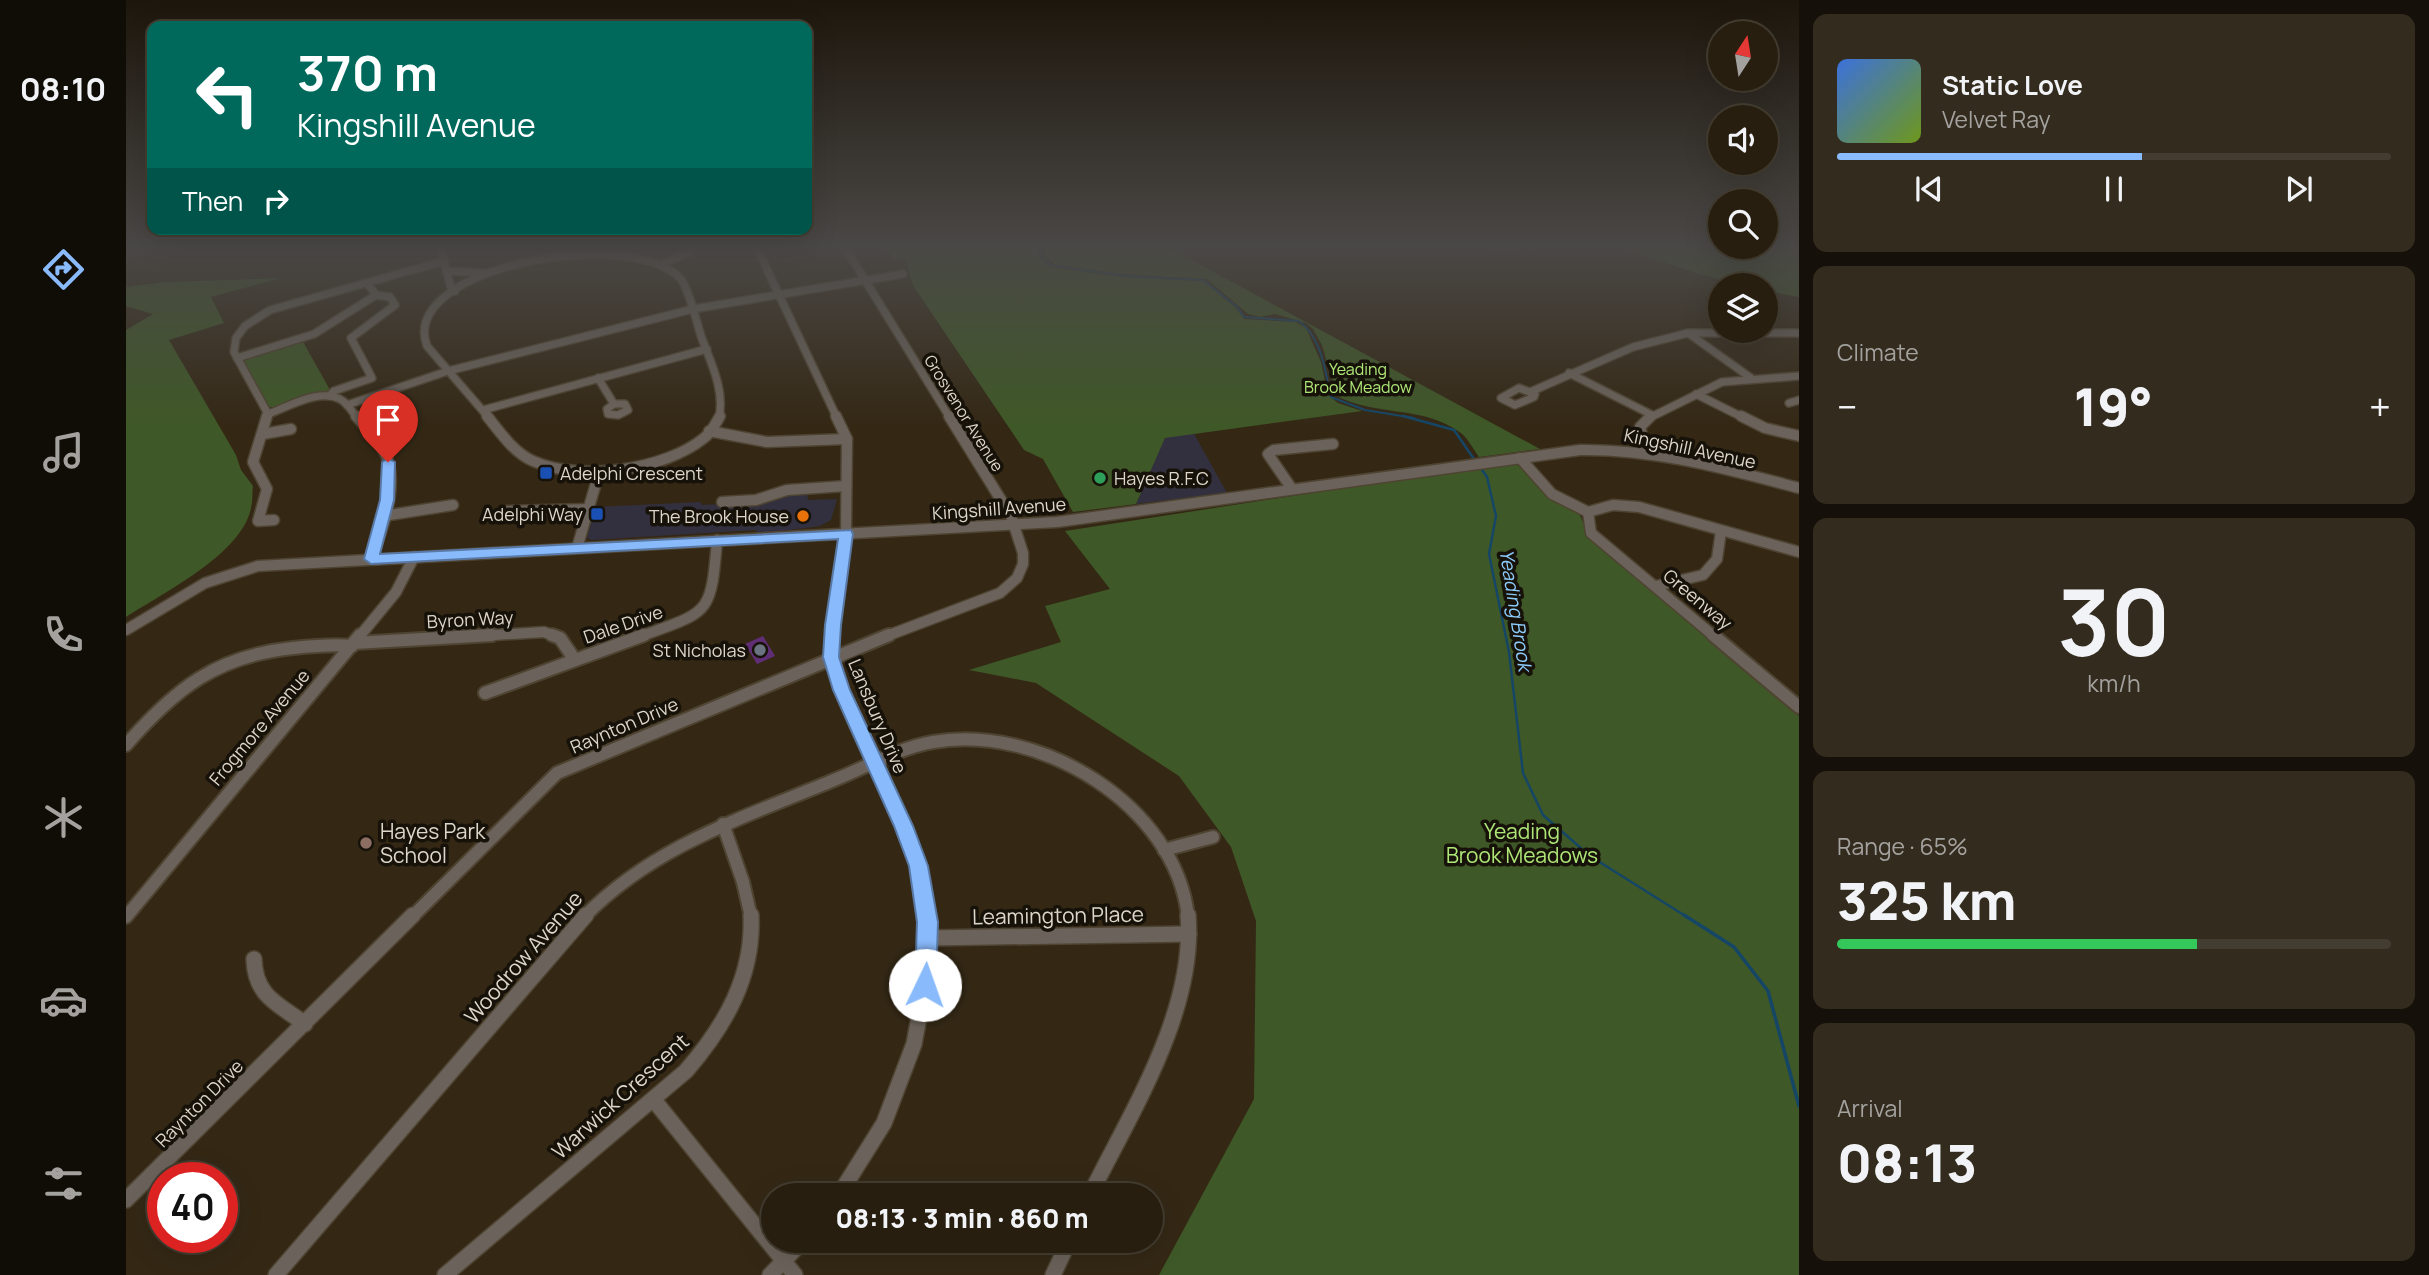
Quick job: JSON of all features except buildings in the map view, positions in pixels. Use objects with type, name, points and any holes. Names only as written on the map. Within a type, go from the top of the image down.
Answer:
[{"type":"street","points":[[274,520],[258,521],[267,489],[253,461],[268,414],[233,349],[234,341],[246,325],[259,315],[291,306]]},
{"type":"street","points":[[237,358],[314,334],[359,306]]},
{"type":"street","points":[[329,396],[334,391],[372,378],[351,338],[394,306]]},
{"type":"street","points":[[439,306],[432,312],[425,330],[427,345],[512,445],[533,462],[568,472],[599,473],[630,469],[659,461],[694,444],[709,431],[718,417],[723,401],[692,306]]},
{"type":"street","points":[[347,405],[448,370],[715,306]]},
{"type":"street","name":"Lansbury Drive","points":[[785,306],[847,439],[846,534],[831,657],[841,690],[918,866],[926,905],[928,938],[923,1003],[914,1044],[900,1088],[873,1145],[847,1183]]},
{"type":"street","name":"Grosvenor Avenue","points":[[882,306],[1016,524]]},
{"type":"street","points":[[1530,392],[1633,347],[1688,333],[1799,333]]},
{"type":"street","points":[[1688,333],[1751,378]]},
{"type":"street","points":[[483,410],[707,349]]},
{"type":"street","points":[[1569,373],[1652,415]]},
{"type":"street","points":[[1646,452],[1640,427],[1652,415],[1722,382],[1799,376]]},
{"type":"street","points":[[598,378],[614,404]]},
{"type":"street","points":[[1696,394],[1765,428],[1799,436]]},
{"type":"street","points":[[268,414],[329,396],[340,398],[388,462],[389,483],[371,559]]},
{"type":"street","points":[[1789,402],[1799,400]]},
{"type":"street","points":[[262,434],[291,429]]},
{"type":"street","points":[[709,431],[768,442],[847,439]]},
{"type":"street","points":[[1292,489],[1268,454],[1274,450],[1333,444]]},
{"type":"street","name":"Kingshill Avenue","points":[[126,630],[196,586],[258,566],[1057,522],[1468,464],[1615,448],[1646,452],[1799,488]]},
{"type":"street","points":[[1520,458],[1552,494],[1588,512],[1614,505],[1639,507],[1799,552]]},
{"type":"street","points":[[577,548],[599,473]]},
{"type":"street","points":[[722,502],[756,500],[787,490],[846,486]]},
{"type":"street","points":[[383,516],[453,505]]},
{"type":"street","points":[[507,511],[590,509]]},
{"type":"street","name":"Greenway","points":[[1588,512],[1591,533],[1799,707]]},
{"type":"street","name":"Raynton Drive","points":[[129,1191],[305,1024],[562,770],[831,657],[1000,593],[1013,583],[1022,568],[1023,559],[1016,524]]},
{"type":"street","points":[[1656,586],[1703,575],[1717,559],[1721,531]]},
{"type":"street","name":"Dale Drive","points":[[485,693],[686,621],[701,612],[711,596],[717,540]]},
{"type":"street","name":"Frogmore Avenue","points":[[126,917],[397,592],[414,557]]},
{"type":"street","name":"Byron Way","points":[[126,745],[172,695],[221,664],[267,650],[544,632],[560,638],[575,660]]},
{"type":"street","name":"Woodrow Avenue","points":[[276,1275],[600,901],[648,862],[723,824],[874,763],[926,744],[950,740],[991,743],[1040,755],[1076,770],[1116,795],[1143,821],[1164,850],[1184,892],[1189,934],[1170,1024],[1096,1183]]},
{"type":"street","name":"Warwick Crescent","points":[[445,1275],[686,1071],[719,1031],[732,1006],[746,966],[751,915],[723,824]]},
{"type":"street","points":[[1164,850],[1213,837]]},
{"type":"street","name":"Leamington Place","points":[[928,938],[1189,934]]},
{"type":"street","points":[[254,959],[254,978],[258,988],[305,1024]]},
{"type":"street","points":[[653,1099],[790,1268],[770,1275]]},
{"type":"street","points":[[1053,1275],[1063,1253]]},
{"type":"shaded area","points":[[1193,432],[1227,493],[1136,504],[1164,438]]},
{"type":"shaded area","points":[[787,492],[807,492],[808,500],[837,499],[831,520],[820,526],[757,534],[756,530],[591,540],[587,537],[596,507],[760,502]]},
{"type":"green space","points":[[126,306],[215,306],[224,323],[169,340],[236,455],[241,470],[253,486],[252,505],[245,525],[233,541],[199,571],[126,617],[126,330],[153,314]]},
{"type":"green space","points":[[926,306],[1233,306],[1244,319],[1296,322],[1306,328],[1321,362],[1328,395],[1338,403],[1362,411],[1165,438],[1136,504],[1073,512],[1043,459],[1024,450]]},
{"type":"green space","name":"Yeading Brook Meadow","points":[[1238,306],[1276,306],[1540,449],[1479,457],[1464,436],[1444,423],[1414,414],[1367,406],[1337,396],[1322,345],[1313,329],[1306,323],[1275,314],[1260,317],[1248,314]]},
{"type":"green space","points":[[302,340],[330,390],[280,407],[269,407],[242,360]]},
{"type":"green space","name":"Yeading Brook Meadows","points":[[1519,461],[1577,509],[1589,535],[1799,716],[1799,1275],[1159,1275],[1254,1099],[1256,921],[1231,847],[1179,776],[1036,683],[969,670],[1061,642],[1045,606],[1110,589],[1065,531]]},
{"type":"waterway","name":"Yeading Brook","points":[[1235,306],[1244,317],[1299,321],[1307,328],[1318,346],[1331,397],[1365,410],[1405,417]]},
{"type":"waterway","name":"Yeading Brook","points":[[1405,417],[1414,418]]},
{"type":"waterway","name":"Yeading Brook","points":[[1405,417],[1454,430],[1476,462]]},
{"type":"waterway","name":"Yeading Brook","points":[[1480,467],[1487,477],[1496,516],[1489,554],[1509,652],[1523,773],[1543,815],[1590,856],[1687,917]]},
{"type":"waterway","name":"Yeading Brook","points":[[1684,915],[1734,947],[1768,991],[1799,1106]]},
{"type":"place","name":"Adelphi Crescent","points":[[546,473]]},
{"type":"place","name":"Hayes R.F.C","points":[[1100,478]]},
{"type":"place","name":"Adelphi Way","points":[[597,514]]},
{"type":"place","name":"The Brook House","points":[[803,516]]},
{"type":"place","name":"St Nicholas","points":[[760,650]]},
{"type":"place","name":"Hayes Park School","points":[[366,843]]},
{"type":"route","points":[[388,462],[387,500],[371,559],[846,534],[831,657],[841,690],[915,854],[926,905],[928,938],[925,985]]}]
